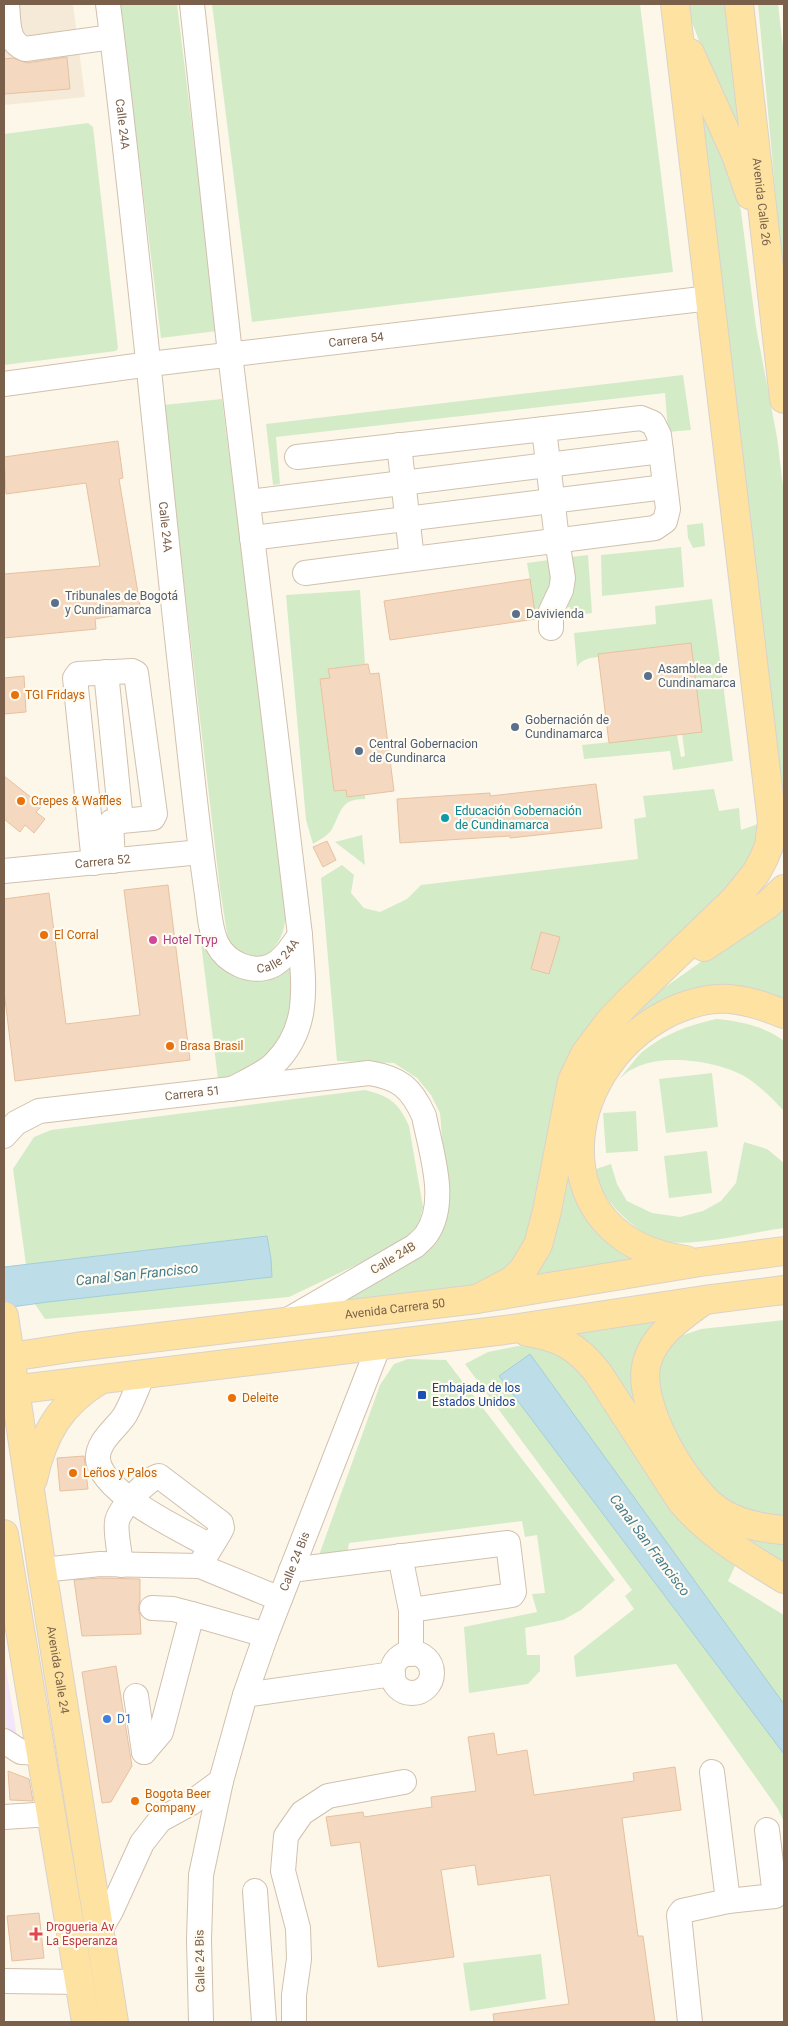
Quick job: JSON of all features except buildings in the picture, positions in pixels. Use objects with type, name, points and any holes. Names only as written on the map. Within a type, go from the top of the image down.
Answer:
[{"type":"main road","name":"Avenida Calle 26","points":[[738,4],[784,399]]},
{"type":"main road","points":[[676,11],[699,75],[743,174],[768,254]]},
{"type":"main road","points":[[478,1299],[513,1280],[523,1270],[538,1245],[547,1211],[572,1081],[577,1068],[593,1042],[609,1022],[734,900],[756,873],[769,846],[772,834],[676,11]]},
{"type":"main road","points":[[649,984],[767,905],[784,889]]},
{"type":"main road","points":[[700,1262],[661,1255],[644,1248],[614,1231],[603,1220],[588,1192],[580,1164],[580,1133],[586,1106],[608,1063],[633,1035],[680,1007],[707,1000],[736,999],[764,1006],[784,1014]]},
{"type":"main road","name":"Avenida Carrera 50","points":[[7,1357],[478,1299],[700,1262],[784,1251]]},
{"type":"main road","points":[[9,1390],[505,1330],[784,1290]]},
{"type":"main road","points":[[716,1299],[669,1328],[654,1344],[647,1362],[645,1379],[648,1397],[658,1428],[689,1482],[702,1498],[719,1511],[737,1521],[760,1528],[784,1530]]},
{"type":"main road","points":[[4,1315],[14,1325],[37,1340],[76,1347]]},
{"type":"main road","name":"Avenida Calle 24","points":[[4,1315],[9,1390],[31,1498],[114,2022]]},
{"type":"main road","points":[[505,1330],[538,1334],[558,1339],[570,1345],[586,1358],[598,1373],[682,1502],[696,1519],[728,1544],[784,1579]]},
{"type":"main road","points":[[31,1498],[43,1443],[53,1423],[75,1398],[103,1379]]},
{"type":"main road","points":[[4,1534],[86,2022]]},
{"type":"street","points":[[7,4],[10,38],[16,46],[25,49],[112,37]]},
{"type":"street","name":"Calle 24A","points":[[108,4],[150,364],[177,637],[201,852],[213,931],[218,946],[230,960],[249,969],[271,966],[286,955],[300,935]]},
{"type":"street","name":"Calle 24A","points":[[192,4],[230,354],[300,935],[304,1001],[301,1018],[294,1034],[275,1064],[232,1089]]},
{"type":"street","name":"Carrera 54","points":[[4,384],[230,354],[710,298]]},
{"type":"street","points":[[297,457],[641,418],[657,428],[668,515],[655,528],[305,572]]},
{"type":"street","points":[[544,429],[556,540],[563,584],[551,611],[551,628]]},
{"type":"street","points":[[399,445],[412,559]]},
{"type":"street","points":[[248,502],[661,451]]},
{"type":"street","points":[[252,538],[665,487]]},
{"type":"street","points":[[294,497],[298,533]]},
{"type":"street","points":[[132,670],[136,673],[155,814],[153,818],[107,822],[75,678],[78,674],[132,670]]},
{"type":"street","points":[[104,862],[107,822],[106,672]]},
{"type":"street","name":"Carrera 52","points":[[4,871],[201,852]]},
{"type":"street","name":"Carrera 51","points":[[4,1136],[16,1123],[39,1111],[369,1073],[389,1076]]},
{"type":"street","name":"Calle 24B","points":[[283,1323],[415,1246],[426,1235],[433,1221],[438,1193],[424,1116],[419,1104],[405,1086],[389,1076]]},
{"type":"street","name":"Calle 24 Bis","points":[[202,2022],[201,1875],[221,1782],[245,1695],[266,1635],[379,1345]]},
{"type":"street","points":[[144,1374],[124,1416],[100,1449],[98,1460],[106,1477],[130,1501],[205,1556],[280,1600]]},
{"type":"street","points":[[121,1565],[117,1522],[136,1493],[152,1478],[159,1476],[221,1523],[222,1528],[205,1556]]},
{"type":"street","points":[[291,1570],[506,1543],[508,1545],[514,1592],[512,1595],[411,1610]]},
{"type":"street","points":[[42,1570],[100,1564],[121,1565],[205,1556]]},
{"type":"street","points":[[400,1556],[411,1610],[411,1654]]},
{"type":"street","points":[[152,1608],[173,1609],[266,1635]]},
{"type":"street","points":[[136,1696],[144,1752],[161,1732],[192,1614]]},
{"type":"street","points":[[411,1654],[418,1654],[430,1664],[432,1680],[428,1687],[421,1691],[414,1693],[406,1692],[394,1682],[393,1674],[398,1660],[411,1654]]},
{"type":"street","points":[[245,1695],[393,1674]]},
{"type":"street","points":[[4,1741],[21,1752],[41,1753]]},
{"type":"street","points":[[712,1772],[728,1901]]},
{"type":"street","points":[[99,1932],[111,1911],[142,1843],[160,1820],[191,1803],[221,1782]]},
{"type":"street","points":[[294,2022],[294,1995],[299,1959],[298,1928],[282,1871],[286,1836],[302,1813],[328,1796],[404,1782]]},
{"type":"street","points":[[4,1817],[51,1814]]},
{"type":"street","points":[[690,2022],[678,1918],[682,1912],[728,1901],[775,1896],[767,1830]]},
{"type":"street","points":[[255,1892],[264,2022]]},
{"type":"street","points":[[4,1981],[80,1982]]},
{"type":"street","points":[[261,1991],[294,1995]]},
{"type":"shaded area","points":[[4,4],[73,4],[85,97],[4,105]]},
{"type":"shaded area","points":[[4,1657],[17,1736],[4,1726]]},
{"type":"green space","points":[[120,4],[177,4],[217,331],[161,338]]},
{"type":"green space","points":[[212,4],[640,4],[673,272],[252,322]]},
{"type":"green space","points":[[685,4],[725,4],[743,145],[707,62]]},
{"type":"green space","points":[[758,4],[778,4],[784,56],[784,285]]},
{"type":"green space","points":[[695,83],[724,146],[741,211],[756,327],[777,437],[784,494],[784,848],[778,844]]},
{"type":"green space","points":[[88,123],[93,127],[118,348],[116,351],[4,365],[4,134]]},
{"type":"green space","points":[[683,375],[691,430],[668,432],[665,393],[276,437],[280,484],[273,485],[266,424]]},
{"type":"green space","points":[[222,399],[284,886],[285,918],[282,934],[278,942],[262,959],[245,956],[229,946],[220,889],[163,405]]},
{"type":"green space","points":[[703,523],[705,546],[693,548],[688,538],[687,525]]},
{"type":"green space","points":[[681,547],[684,587],[602,596],[601,555]]},
{"type":"green space","points":[[588,555],[592,613],[572,616],[570,607],[557,609],[562,558]]},
{"type":"green space","points":[[556,559],[548,618],[536,619],[527,563]]},
{"type":"green space","points":[[360,590],[365,664],[329,669],[330,678],[320,679],[334,791],[346,790],[347,797],[365,795],[365,799],[351,801],[346,804],[330,831],[313,844],[306,820],[286,595]]},
{"type":"green space","points":[[712,599],[733,761],[673,770],[670,751],[584,759],[582,745],[677,735],[681,757],[685,756],[682,734],[702,731],[691,643],[598,654],[598,657],[586,659],[577,667],[574,633],[656,624],[655,606]]},
{"type":"green space","points":[[714,789],[719,811],[739,808],[741,830],[758,824],[756,855],[748,872],[581,1038],[525,1241],[514,1259],[500,1273],[478,1284],[336,1302],[427,1250],[447,1197],[440,1113],[431,1095],[417,1078],[394,1063],[337,1061],[321,878],[342,865],[354,875],[351,893],[364,908],[380,912],[407,899],[421,885],[638,859],[634,819],[646,817],[643,796]]},
{"type":"green space","points":[[362,835],[365,865],[335,842]]},
{"type":"green space","points":[[784,903],[784,1002],[743,987],[703,987],[656,1008],[634,1022],[571,1170],[649,1261],[527,1279],[560,1175],[627,1014]]},
{"type":"green space","points":[[200,935],[219,966],[231,972],[278,974],[291,968],[294,1007],[278,1044],[263,1062],[240,1073],[218,1079]]},
{"type":"green space","points":[[716,1019],[752,1025],[784,1041],[784,1111],[755,1083],[744,1076],[719,1066],[705,1063],[674,1060],[646,1063],[619,1079],[642,1052],[659,1040],[687,1027]]},
{"type":"green space","points":[[712,1073],[718,1127],[666,1133],[659,1079]]},
{"type":"green space","points":[[365,1090],[381,1095],[393,1102],[409,1126],[423,1207],[418,1227],[409,1240],[289,1297],[45,1319],[35,1304],[26,1265],[13,1169],[34,1137],[51,1130]]},
{"type":"green space","points":[[636,1111],[638,1151],[606,1153],[603,1113]]},
{"type":"green space","points":[[744,1142],[767,1149],[784,1163],[784,1228],[706,1241],[675,1243],[663,1241],[645,1233],[628,1221],[613,1206],[599,1183],[596,1169],[611,1164],[617,1184],[627,1201],[652,1213],[680,1217],[703,1211],[721,1201],[736,1183]]},
{"type":"green space","points":[[707,1151],[712,1193],[669,1198],[664,1156]]},
{"type":"green space","points":[[669,1315],[647,1341],[638,1361],[637,1390],[657,1437],[680,1478],[712,1514],[746,1532],[784,1536],[784,1568],[752,1550],[710,1522],[677,1481],[610,1372],[592,1350],[570,1330]]},
{"type":"green space","points":[[784,1320],[784,1521],[750,1517],[697,1479],[659,1405],[657,1381],[663,1354],[678,1337],[701,1329]]},
{"type":"green space","points":[[518,1346],[550,1349],[571,1356],[737,1562],[728,1581],[784,1615],[784,1822],[778,1809],[676,1664],[576,1677],[574,1656],[634,1609],[625,1596],[632,1590],[465,1364],[488,1352]]},
{"type":"green space","points":[[408,1359],[446,1360],[615,1580],[581,1610],[563,1620],[525,1628],[527,1655],[540,1655],[540,1671],[528,1684],[469,1693],[464,1627],[537,1612],[532,1594],[545,1593],[537,1535],[525,1537],[522,1521],[349,1543],[347,1555],[318,1558],[380,1385],[394,1364]]},
{"type":"green space","points":[[541,1954],[546,1999],[470,2011],[463,1963]]},
{"type":"water","name":"Canal San Francisco","points":[[267,1236],[272,1277],[4,1308],[4,1267]]},
{"type":"water","name":"Canal San Francisco","points":[[530,1354],[784,1704],[784,1754],[499,1376]]},
{"type":"place","name":"Tribunales de Bogotá y Cundinamarca","points":[[55,603]]},
{"type":"place","name":"Davivienda","points":[[516,614]]},
{"type":"place","name":"Asamblea de Cundinamarca","points":[[648,676]]},
{"type":"place","name":"TGI Fridays","points":[[15,695]]},
{"type":"place","name":"Gobernación de Cundinamarca","points":[[515,727]]},
{"type":"place","name":"Central Gobernacion de Cundinarca","points":[[359,751]]},
{"type":"place","name":"Crepes & Waffles","points":[[21,801]]},
{"type":"place","name":"Educación Gobernación de Cundinamarca","points":[[445,818]]},
{"type":"place","name":"El Corral","points":[[44,935]]},
{"type":"place","name":"Hotel Tryp","points":[[153,940]]},
{"type":"place","name":"Brasa Brasil","points":[[170,1046]]},
{"type":"place","name":"Embajada de los Estados Unidos","points":[[422,1395]]},
{"type":"place","name":"Deleite","points":[[232,1398]]},
{"type":"place","name":"Leños y Palos","points":[[73,1473]]},
{"type":"place","name":"D1","points":[[107,1719]]},
{"type":"place","name":"Bogota Beer Company","points":[[135,1801]]},
{"type":"place","name":"Drogueria Av La Esperanza","points":[[36,1934]]}]
